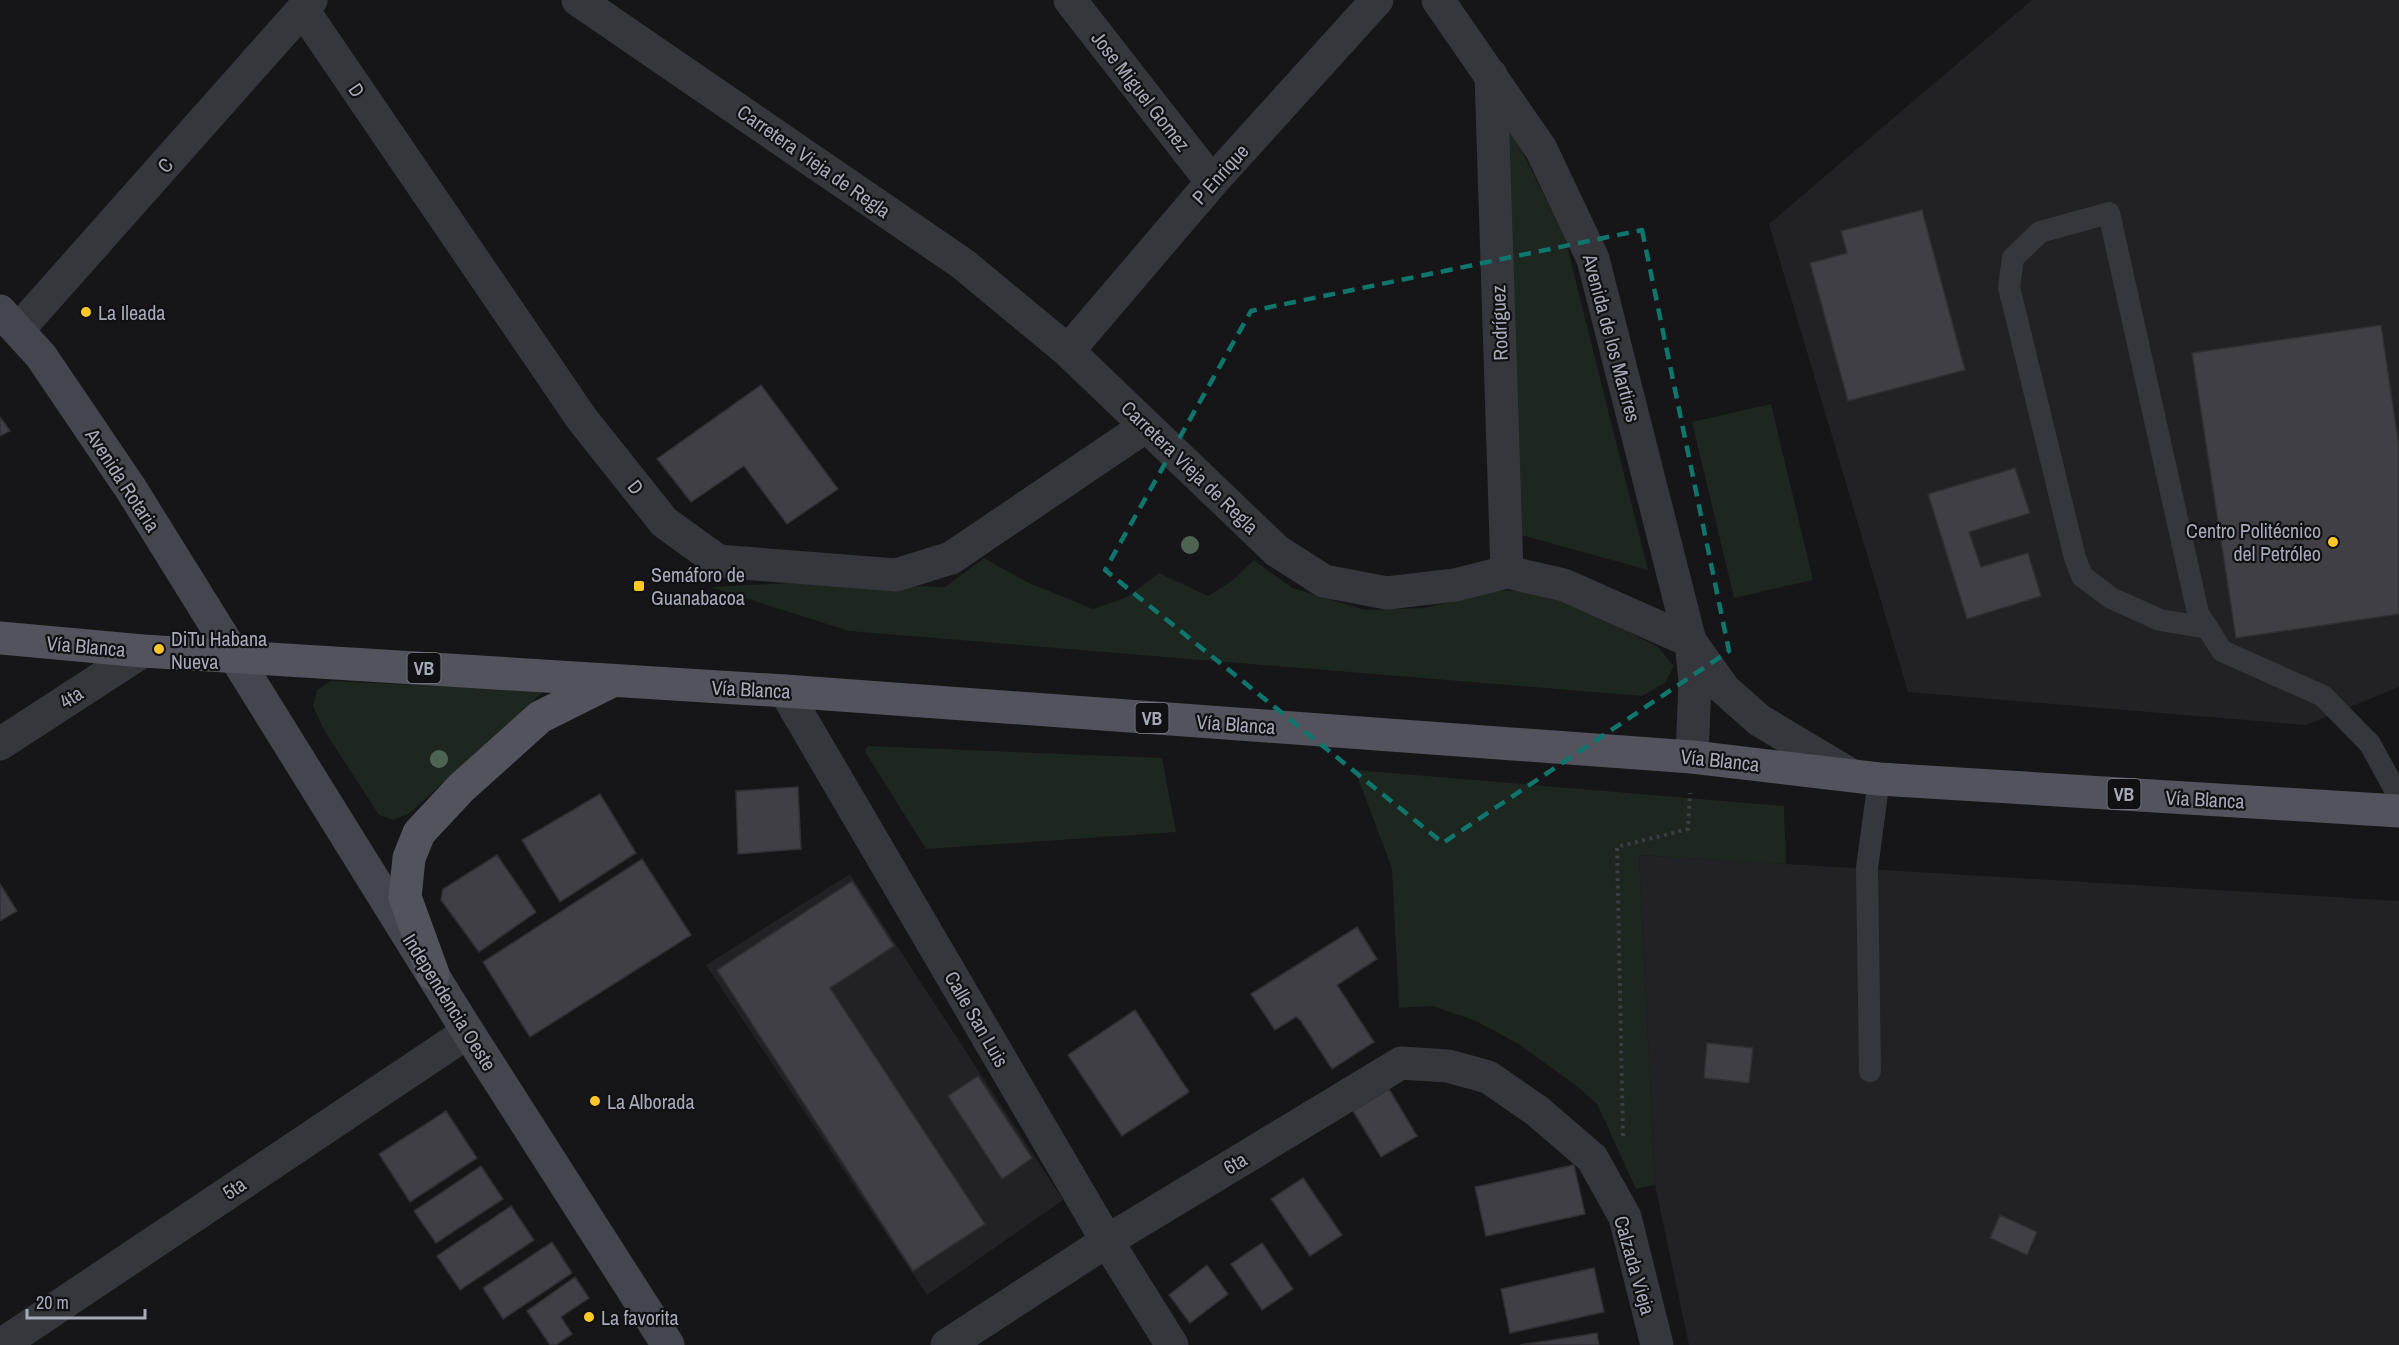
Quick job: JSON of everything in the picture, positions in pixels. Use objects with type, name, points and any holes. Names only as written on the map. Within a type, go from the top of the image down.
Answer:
[{"type":"main road","name":"Avenida Rotaria","points":[[9,321],[41,356],[131,489],[235,656]]},
{"type":"main road","name":"Vía Blanca","points":[[0,639],[143,651],[785,691],[1692,757],[1864,777],[2399,811]]},
{"type":"main road","name":"Independencia Oeste","points":[[235,656],[468,1032],[668,1345]]},
{"type":"main road","points":[[433,974],[405,897],[409,858],[419,833],[460,788],[540,717],[612,681]]},
{"type":"street","name":"Carretera Vieja de Regla","points":[[578,0],[963,264],[1068,351],[1277,551],[1324,581],[1387,593],[1455,585],[1507,572],[1564,585],[1690,640]]},
{"type":"street","name":"Jose Miguel Gomez","points":[[1070,0],[1212,182]]},
{"type":"street","name":"P Enrique","points":[[1068,351],[1212,182],[1377,0]]},
{"type":"street","name":"Avenida de los Martires","points":[[1438,0],[1540,149],[1593,259],[1690,640]]},
{"type":"street","name":"C","points":[[9,321],[307,5]]},
{"type":"street","name":"D","points":[[307,5],[582,419],[664,522],[718,561],[896,575],[951,558],[1146,426]]},
{"type":"street","name":"Rodríguez","points":[[1491,75],[1507,572]]},
{"type":"street","points":[[1690,640],[1695,681],[1692,757]]},
{"type":"street","points":[[1690,640],[1724,690],[1760,720],[1864,777]]},
{"type":"street","name":"4ta","points":[[0,744],[143,651]]},
{"type":"street","name":"Calle San Luis","points":[[785,691],[1107,1241],[1172,1345]]},
{"type":"street","name":"5ta","points":[[1,1345],[468,1032]]},
{"type":"street","name":"6ta","points":[[947,1345],[1107,1241],[1401,1063],[1448,1066],[1488,1077],[1536,1110]]},
{"type":"street","name":"Calzada Vieja","points":[[1536,1110],[1592,1158],[1625,1217],[1657,1345]]},
{"type":"lane","points":[[2208,628],[2160,620],[2111,598],[2082,576],[2075,558],[2009,287],[2013,258],[2040,232],[2109,213],[2198,613],[2208,628],[2222,651],[2323,696],[2370,744],[2399,797]]},
{"type":"lane","points":[[1864,777],[1870,1071]]},
{"type":"path","points":[[1623,1146],[1617,847],[1688,829]]},
{"type":"highlighted area","points":[[1642,230],[1729,651],[1443,843],[1105,570],[1251,311]]},
{"type":"shaded area","points":[[2032,0],[2399,0],[2399,687],[2306,725],[1908,692],[1769,224]]},
{"type":"shaded area","points":[[1505,116],[1565,238],[1648,570],[1514,533]]},
{"type":"shaded area","points":[[1771,404],[1813,580],[1734,598],[1692,422]]},
{"type":"shaded area","points":[[984,558],[1027,582],[1093,609],[1127,597],[1159,573],[1208,596],[1233,580],[1254,560],[1292,588],[1365,610],[1424,608],[1501,590],[1542,593],[1610,622],[1658,647],[1674,666],[1665,683],[1642,696],[849,631],[710,587],[790,583],[945,587]]},
{"type":"shaded area","points":[[331,681],[544,691],[410,813],[393,820],[379,815],[325,732],[313,706],[317,690]]},
{"type":"shaded area","points":[[868,746],[1162,758],[1176,832],[926,849],[867,755],[865,750]]},
{"type":"shaded area","points":[[1355,770],[1784,806],[1786,864],[1639,855],[1655,1185],[1636,1189],[1597,1104],[1578,1087],[1520,1045],[1476,1021],[1433,1006],[1399,1008],[1392,869]]},
{"type":"shaded area","points":[[1639,855],[2399,901],[2399,1345],[1689,1345],[1655,1185]]},
{"type":"shaded area","points":[[850,874],[1063,1200],[927,1295],[706,965]]},
{"type":"building","points":[[1922,210],[1965,370],[1848,401],[1810,263],[1847,253],[1841,231]]},
{"type":"building","points":[[2381,325],[2399,446],[2399,614],[2236,638],[2192,353]]},
{"type":"building","points":[[761,385],[838,489],[787,524],[744,466],[691,502],[657,459]]},
{"type":"building","points":[[0,417],[10,431],[0,436]]},
{"type":"building","points":[[2015,468],[2030,513],[1969,532],[1981,567],[2028,553],[2041,596],[1967,619],[1928,494]]},
{"type":"building","points":[[798,787],[801,849],[738,854],[736,791]]},
{"type":"building","points":[[600,794],[636,853],[560,902],[522,840]]},
{"type":"building","points":[[497,855],[536,912],[479,952],[441,900],[443,889]]},
{"type":"building","points":[[642,859],[691,935],[530,1037],[483,962]]},
{"type":"building","points":[[852,881],[894,946],[830,988],[985,1224],[913,1271],[717,970]]},
{"type":"building","points":[[0,884],[17,911],[0,921]]},
{"type":"building","points":[[1357,927],[1377,959],[1337,985],[1374,1042],[1332,1069],[1301,1021],[1296,1017],[1275,1030],[1251,994]]},
{"type":"building","points":[[1135,1010],[1189,1092],[1122,1136],[1068,1055]]},
{"type":"building","points":[[1707,1043],[1753,1048],[1749,1083],[1704,1078]]},
{"type":"building","points":[[978,1076],[1032,1158],[1002,1179],[948,1096]]},
{"type":"building","points":[[1389,1089],[1417,1136],[1381,1157],[1353,1111]]},
{"type":"building","points":[[446,1111],[477,1158],[410,1202],[379,1154]]},
{"type":"building","points":[[1574,1165],[1585,1214],[1486,1236],[1475,1187]]},
{"type":"building","points":[[481,1166],[503,1199],[436,1243],[414,1211]]},
{"type":"building","points":[[1303,1178],[1342,1235],[1310,1256],[1271,1199]]},
{"type":"building","points":[[511,1206],[534,1240],[460,1290],[437,1256]]},
{"type":"building","points":[[2000,1215],[2037,1232],[2027,1255],[1990,1238]]},
{"type":"building","points":[[552,1242],[572,1273],[503,1319],[483,1288]]},
{"type":"building","points":[[1262,1243],[1293,1289],[1262,1310],[1231,1264]]},
{"type":"building","points":[[1207,1265],[1228,1294],[1190,1323],[1169,1295]]},
{"type":"building","points":[[1594,1268],[1604,1312],[1510,1333],[1501,1289]]},
{"type":"building","points":[[575,1277],[589,1298],[561,1317],[572,1334],[556,1345],[550,1345],[527,1311]]},
{"type":"building","points":[[1597,1333],[1599,1345],[1520,1345]]},
{"type":"place","name":"La Ileada","points":[[86,312]]},
{"type":"place","name":"Centro Politécnico del Petróleo","points":[[2333,542]]},
{"type":"place","name":"Semáforo de Guanabacoa","points":[[639,586]]},
{"type":"place","name":"DiTu Habana Nueva","points":[[159,649]]},
{"type":"place","name":"La Alborada","points":[[595,1101]]},
{"type":"place","name":"La favorita","points":[[589,1317]]}]
